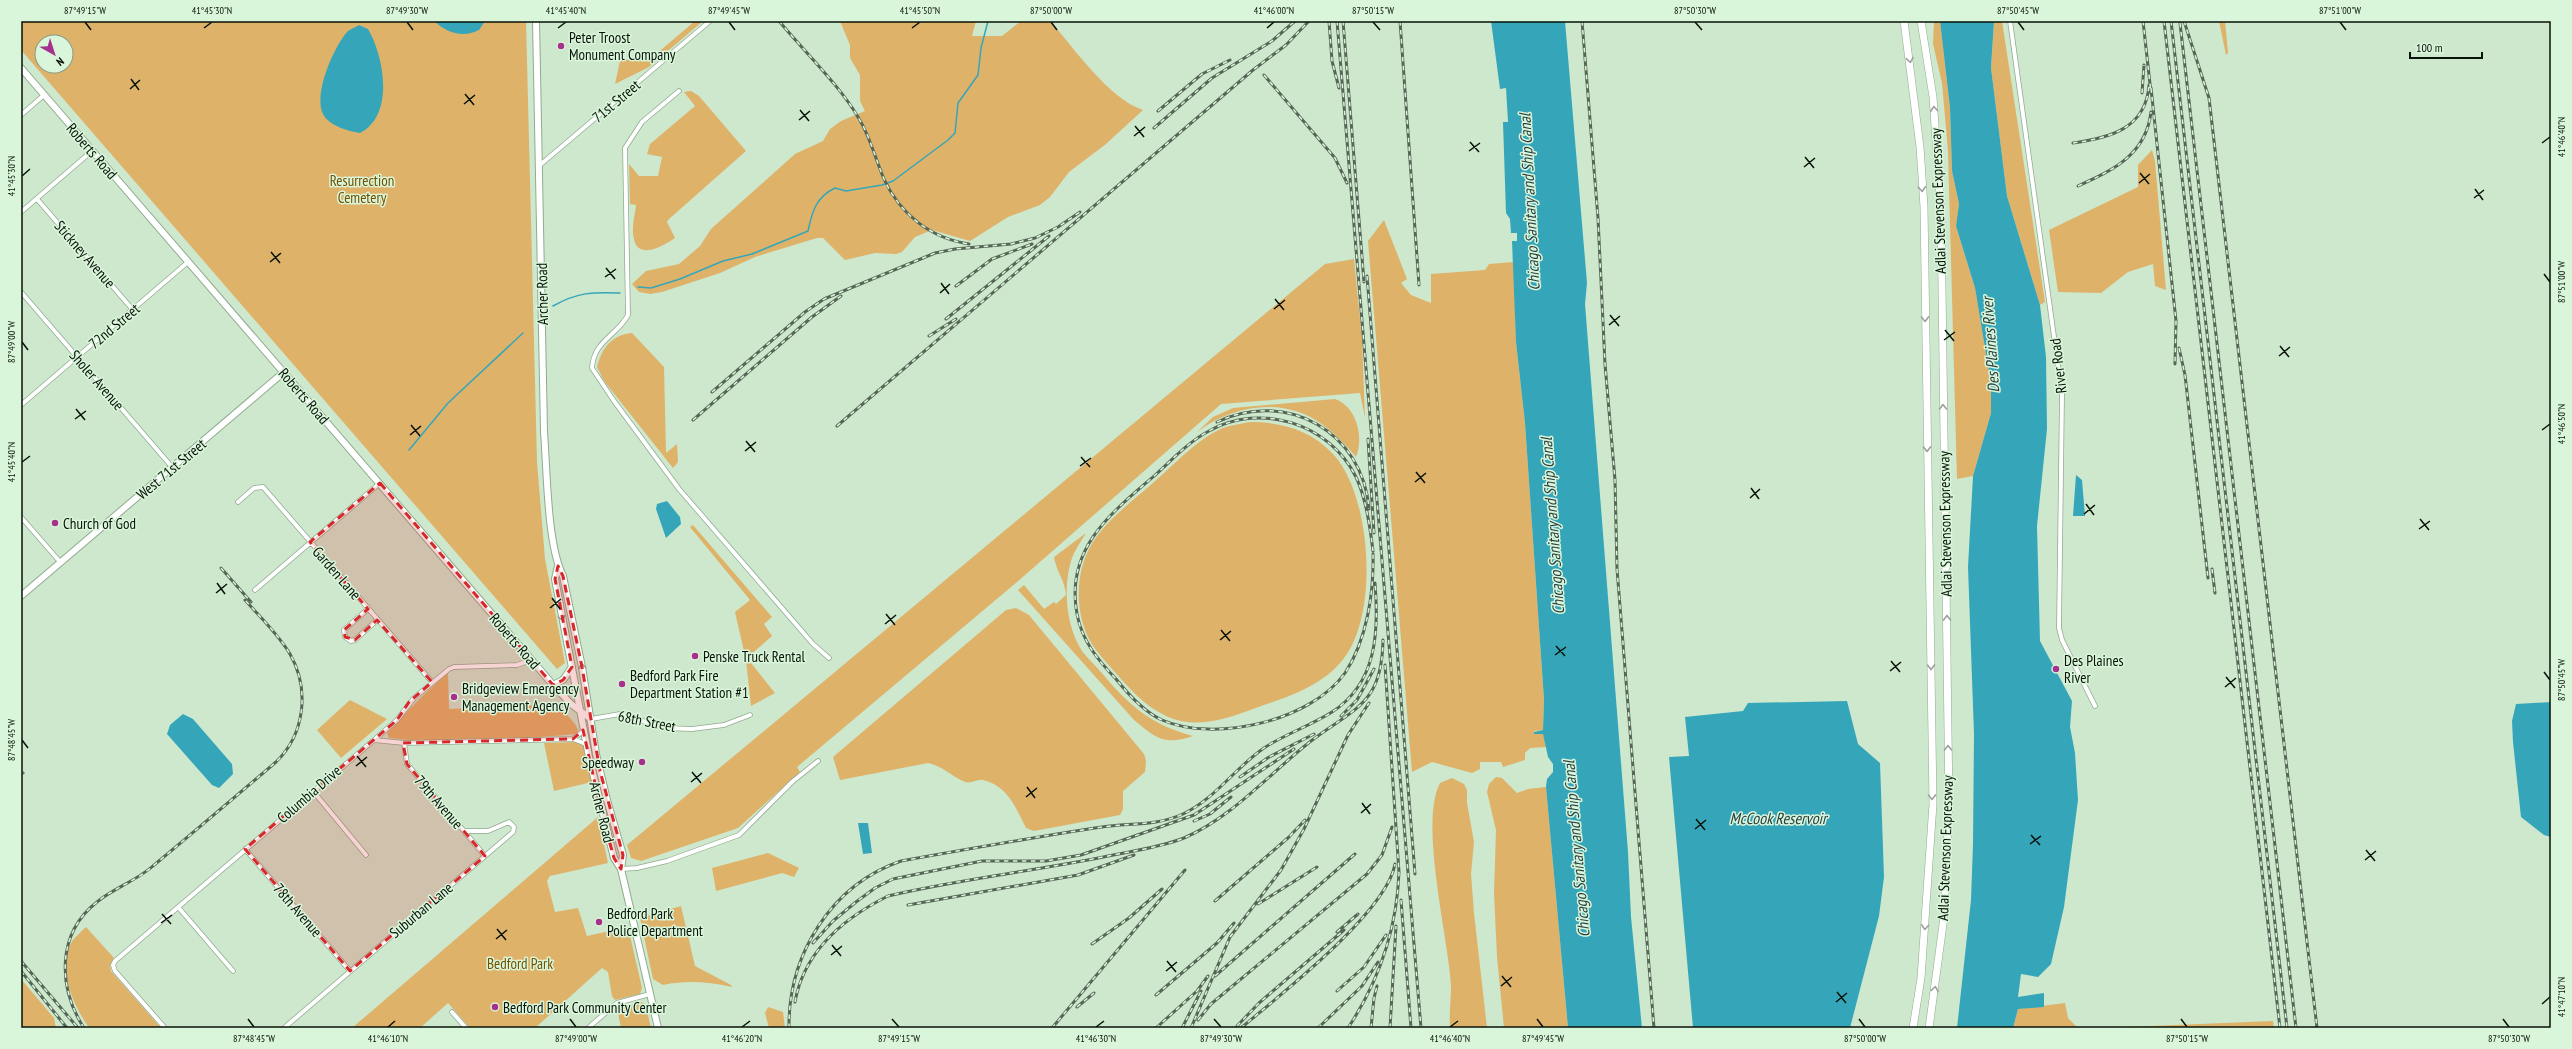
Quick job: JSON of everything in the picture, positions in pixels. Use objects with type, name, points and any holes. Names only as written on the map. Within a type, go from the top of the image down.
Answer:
[{"type":"highway","name":"Adlai Stevenson Expressway","points":[[1904,21],[1919,139],[1924,206],[1933,804],[1921,978],[1913,1028]]},
{"type":"highway","name":"Adlai Stevenson Expressway","points":[[1921,21],[1933,97],[1941,213],[1949,805],[1944,917],[1929,1028]]},
{"type":"main road","name":"Archer Road","points":[[536,21],[544,432],[558,566],[555,579],[581,710],[586,744],[602,815],[614,858],[621,869],[658,1028]]},
{"type":"main road","name":"Roberts Road","points":[[21,68],[552,684],[571,704],[591,719]]},
{"type":"main road","name":"West 71st Street","points":[[21,596],[284,372]]},
{"type":"main road","name":"Archer Road","points":[[558,566],[564,576],[607,800],[623,855],[621,869]]},
{"type":"main road","points":[[552,684],[564,680],[572,667]]},
{"type":"street","name":"71st Street","points":[[540,165],[710,21]]},
{"type":"street","name":"River Road","points":[[2010,21],[2062,394],[2059,628],[2062,640],[2095,706]]},
{"type":"street","points":[[679,91],[642,122],[625,148],[628,315],[625,321],[597,349],[592,368],[614,401],[679,489],[813,644],[829,658]]},
{"type":"street","points":[[21,115],[44,95]]},
{"type":"street","points":[[21,212],[92,151]]},
{"type":"street","name":"Stickney Avenue","points":[[37,198],[133,310]]},
{"type":"street","name":"72nd Street","points":[[21,405],[188,262]]},
{"type":"street","name":"Sholer Avenue","points":[[21,292],[172,467]]},
{"type":"street","points":[[255,590],[380,483]]},
{"type":"street","name":"Garden Lane","points":[[238,502],[254,488],[263,487],[432,682]]},
{"type":"street","points":[[21,517],[61,563]]},
{"type":"street","points":[[368,609],[344,630],[345,637],[351,641],[355,640],[377,620]]},
{"type":"street","points":[[374,740],[397,720],[409,702],[432,682],[454,667],[517,665],[531,660]]},
{"type":"street","name":"68th Street","points":[[591,719],[620,714],[665,728],[685,729],[709,728],[750,715]]},
{"type":"street","points":[[573,738],[584,730]]},
{"type":"street","points":[[374,740],[404,743],[573,738],[586,744]]},
{"type":"street","name":"Columbia Drive","points":[[165,1028],[115,971],[113,965],[178,907],[374,740]]},
{"type":"street","name":"79th Avenue","points":[[404,743],[407,764],[485,856]]},
{"type":"street","points":[[621,869],[636,868],[667,861],[738,835],[792,782],[818,761]]},
{"type":"street","points":[[313,791],[366,855]]},
{"type":"street","name":"Suburban Lane","points":[[284,1028],[513,832],[514,827],[512,823],[507,822],[488,831],[464,831]]},
{"type":"street","name":"78th Avenue","points":[[246,849],[350,971]]},
{"type":"street","points":[[178,907],[233,971]]},
{"type":"street","points":[[588,1028],[617,1003],[650,994]]},
{"type":"street","points":[[452,1012],[466,1028]]},
{"type":"highlighted area","points":[[380,483],[553,685],[563,680],[572,667],[555,579],[558,566],[563,576],[582,667],[600,771],[623,855],[621,869],[614,858],[602,815],[583,730],[573,739],[403,743],[407,764],[485,856],[350,971],[245,849],[397,720],[409,702],[432,682],[377,620],[355,640],[345,637],[344,630],[368,609],[310,542]]},
{"type":"green space","name":"Resurrection Cemetery","points":[[21,21],[526,21],[537,462],[545,559],[565,663],[557,669],[42,74],[74,74],[74,34],[34,34],[34,65],[21,50]]},
{"type":"green space","points":[[695,21],[703,21],[649,67],[615,84],[620,61],[655,55]]},
{"type":"green space","points":[[840,21],[976,21],[972,36],[1002,36],[1021,21],[1050,21],[1105,84],[1130,104],[1143,110],[1106,144],[1069,172],[1050,197],[1040,205],[1008,217],[970,241],[932,230],[915,237],[902,252],[896,254],[875,253],[845,260],[823,238],[817,238],[755,257],[720,273],[662,292],[650,294],[639,292],[632,284],[646,271],[679,264],[700,246],[711,229],[795,154],[823,141],[830,129],[841,121],[865,111],[860,101],[860,75],[850,58],[850,45]]},
{"type":"green space","points":[[1934,21],[1940,21],[1950,108],[1952,171],[1959,204],[1956,226],[1975,288],[1991,384],[1991,413],[1973,476],[1957,479],[1948,151],[1942,83],[1933,44]]},
{"type":"green space","points":[[1994,21],[2002,21],[2045,302],[2040,305],[2007,196],[1991,68]]},
{"type":"green space","points":[[2219,21],[2225,21],[2228,53],[2226,55]]},
{"type":"green space","points":[[691,91],[699,96],[746,151],[669,219],[667,222],[675,238],[659,247],[646,250],[641,249],[636,246],[633,235],[636,205],[630,204],[629,164],[639,176],[658,176],[662,157],[647,154],[650,144],[695,106],[684,92]]},
{"type":"green space","points":[[2152,150],[2155,161],[2166,290],[2155,286],[2153,264],[2128,272],[2101,293],[2058,292],[2049,230],[2138,187],[2138,165]]},
{"type":"green space","points":[[1384,220],[1407,279],[1401,283],[1411,295],[1431,303],[1431,274],[1485,270],[1489,264],[1514,262],[1516,342],[1525,423],[1544,700],[1543,730],[1534,731],[1534,734],[1543,734],[1547,747],[1530,748],[1525,753],[1525,760],[1503,767],[1501,762],[1480,762],[1480,769],[1472,773],[1432,762],[1412,772],[1368,241]]},
{"type":"green space","points":[[1354,259],[1362,338],[1365,418],[1360,393],[1221,404],[1017,582],[797,767],[800,772],[738,828],[641,861],[631,858],[627,845],[1325,264]]},
{"type":"green space","points":[[632,333],[664,367],[666,453],[677,444],[678,462],[673,468],[604,381],[597,367],[599,360],[608,344],[618,336]]},
{"type":"green space","points":[[1335,399],[1343,403],[1349,409],[1357,424],[1359,441],[1356,457],[1332,432],[1323,425],[1308,416],[1292,410],[1275,407],[1242,410],[1226,415],[1197,432],[1213,417],[1233,408]]},
{"type":"green space","points":[[1250,422],[1262,422],[1284,426],[1305,433],[1333,454],[1346,473],[1356,498],[1363,526],[1366,557],[1366,588],[1362,617],[1353,642],[1341,662],[1322,679],[1312,685],[1277,701],[1222,719],[1201,722],[1179,721],[1159,713],[1138,696],[1125,684],[1092,645],[1081,615],[1079,601],[1079,587],[1084,560],[1103,528],[1195,445],[1223,428]]},
{"type":"green space","points":[[693,525],[772,617],[764,624],[772,636],[747,658],[775,693],[751,706],[746,660],[735,612],[750,600],[690,527]]},
{"type":"green space","points":[[1086,533],[1072,557],[1067,587],[1070,621],[1077,642],[1082,651],[1125,699],[1155,721],[1166,727],[1193,736],[1183,739],[1167,740],[1148,732],[1134,720],[1018,590],[1024,585],[1044,609],[1054,602],[1056,604],[1066,595],[1054,557]]},
{"type":"green space","points":[[1016,608],[1029,615],[1144,754],[1146,761],[1145,772],[1123,791],[1123,809],[1120,815],[1034,831],[1026,828],[1015,806],[999,787],[983,780],[965,782],[938,766],[928,763],[840,780],[833,757],[1006,610]]},
{"type":"green space","points":[[448,673],[449,709],[548,705],[555,701],[575,724],[578,730],[576,734],[530,738],[435,741],[389,738],[387,733]]},
{"type":"green space","points":[[350,700],[387,719],[341,758],[317,730]]},
{"type":"green space","points":[[576,742],[582,744],[584,748],[592,782],[554,791],[544,743]]},
{"type":"green space","points":[[1496,777],[1502,778],[1517,793],[1528,789],[1546,787],[1568,1028],[1504,1028],[1497,957],[1494,893],[1496,830],[1487,792],[1489,784]]},
{"type":"green space","points":[[1452,778],[1464,784],[1467,790],[1467,803],[1474,842],[1471,874],[1474,913],[1487,1028],[1450,1028],[1451,985],[1436,881],[1432,825],[1434,801],[1440,783]]},
{"type":"green space","name":"Bedford Park","points":[[598,817],[608,863],[550,876],[547,881],[555,912],[578,908],[587,936],[628,927],[642,988],[640,994],[615,1000],[612,996],[608,972],[602,968],[535,1028],[470,1028],[448,1003],[420,1028],[352,1028]]},
{"type":"green space","points":[[768,853],[799,868],[794,877],[782,873],[716,891],[712,868]]},
{"type":"green space","points":[[681,906],[695,966],[731,985],[732,987],[698,982],[681,982],[663,985],[653,979],[640,918]]},
{"type":"green space","points":[[86,927],[114,958],[110,965],[111,971],[161,1028],[89,1028],[72,997],[68,986],[65,962],[68,950],[73,940]]},
{"type":"green space","points":[[21,979],[54,1018],[56,1028],[21,1028]]},
{"type":"green space","points":[[642,1002],[646,1006],[651,1028],[621,1028],[617,1008]]},
{"type":"green space","points":[[2065,1003],[2068,1018],[2078,1028],[2013,1028],[2018,1009]]},
{"type":"green space","points":[[768,1007],[783,1012],[785,1028],[769,1028],[765,1013]]},
{"type":"green space","points":[[2273,1021],[2274,1028],[2101,1028]]},
{"type":"water","points":[[434,21],[485,21],[479,30],[467,34],[461,34],[444,29]]},
{"type":"water","name":"Chicago Sanitary and Ship Canal","points":[[1491,21],[1565,21],[1587,283],[1585,304],[1628,852],[1631,917],[1642,1028],[1568,1028],[1546,787],[1547,779],[1553,772],[1553,764],[1548,757],[1543,734],[1534,734],[1534,732],[1543,730],[1544,700],[1525,423],[1516,342],[1512,241],[1517,241],[1517,233],[1511,233],[1510,219],[1506,213],[1503,122],[1508,122],[1506,88],[1500,89]]},
{"type":"water","points":[[1940,21],[1994,21],[1991,68],[2007,196],[2040,305],[2046,357],[2047,429],[2037,526],[2040,641],[2072,701],[2070,727],[2075,753],[2078,800],[2064,907],[2051,964],[2038,977],[2021,974],[2018,997],[2044,993],[2044,1007],[2018,1009],[2013,1028],[1957,1028],[1971,900],[1973,844],[1974,734],[1968,567],[1973,476],[1991,413],[1991,384],[1975,288],[1956,226],[1959,204],[1952,171],[1950,108]]},
{"type":"water","points":[[359,25],[368,29],[374,40],[382,69],[383,84],[382,99],[378,113],[371,124],[360,133],[334,125],[323,114],[321,105],[323,83],[331,59],[342,38],[348,31]]},
{"type":"water","points":[[2076,475],[2082,480],[2085,516],[2073,516]]},
{"type":"water","points":[[667,501],[680,517],[681,524],[666,538],[656,509],[657,504]]},
{"type":"water","name":"McCook Reservoir","points":[[1847,701],[1858,744],[1880,763],[1884,877],[1879,916],[1850,1028],[1693,1028],[1669,757],[1689,756],[1685,717],[1743,711],[1748,703]]},
{"type":"water","points":[[2551,702],[2551,837],[2544,835],[2521,817],[2512,721],[2516,704]]},
{"type":"water","points":[[183,714],[193,719],[232,764],[233,774],[219,788],[212,785],[167,734],[170,725]]},
{"type":"water","points":[[858,823],[868,823],[872,853],[863,854]]},
{"type":"waterway","points":[[638,287],[651,288],[680,279],[723,261],[752,254],[808,231],[813,211],[819,201],[823,196],[835,188],[846,191],[882,185],[893,181],[948,140],[955,133],[958,103],[978,75],[981,48],[988,21]]},
{"type":"waterway","points":[[553,306],[578,295],[620,293]]},
{"type":"waterway","points":[[409,450],[448,403],[523,333]]},
{"type":"railway","points":[[779,21],[841,93],[858,117],[866,132],[884,179],[899,203],[908,213],[929,230],[955,241],[969,244]]},
{"type":"railway","points":[[1154,128],[1212,78],[1272,41],[1295,21]]},
{"type":"railway","points":[[837,426],[1253,70],[1286,45],[1309,21]]},
{"type":"railway","points":[[1329,21],[1332,61],[1339,88]]},
{"type":"railway","points":[[1337,21],[1421,1028]]},
{"type":"railway","points":[[1343,21],[1364,282]]},
{"type":"railway","points":[[1400,21],[1419,285]]},
{"type":"railway","points":[[1582,21],[1598,218],[1605,364],[1615,480],[1617,569],[1654,1028]]},
{"type":"railway","points":[[2143,21],[2151,93]]},
{"type":"railway","points":[[2164,21],[2280,1028]]},
{"type":"railway","points":[[2171,21],[2287,1028]]},
{"type":"railway","points":[[2184,21],[2209,98],[2317,1028]]},
{"type":"railway","points":[[2180,23],[2296,1028]]},
{"type":"railway","points":[[1158,111],[1202,74],[1230,60]]},
{"type":"railway","points":[[2142,93],[2144,65]]},
{"type":"railway","points":[[1264,75],[1335,158],[1347,183]]},
{"type":"railway","points":[[2073,143],[2100,138],[2123,129],[2141,112],[2146,100],[2149,85]]},
{"type":"railway","points":[[2151,88],[2176,321],[2175,364]]},
{"type":"railway","points":[[2078,186],[2115,167],[2135,150],[2148,127],[2151,112]]},
{"type":"railway","points":[[712,392],[805,312],[824,299],[935,253],[955,249],[1011,244],[1035,238],[1058,227],[1080,212]]},
{"type":"railway","points":[[946,319],[1049,236]]},
{"type":"railway","points":[[956,286],[992,259],[1032,244]]},
{"type":"railway","points":[[1367,276],[1415,874]]},
{"type":"railway","points":[[693,420],[812,317],[841,296]]},
{"type":"railway","points":[[929,336],[956,319]]},
{"type":"railway","points":[[2179,348],[2185,375],[2208,578]]},
{"type":"railway","points":[[1217,422],[1243,413],[1269,411],[1294,415],[1317,424],[1337,439],[1353,458],[1364,482],[1369,509]]},
{"type":"railway","points":[[1373,551],[1367,513],[1356,477],[1344,458],[1329,443],[1311,431],[1292,423],[1271,419],[1250,418],[1229,422],[1201,435],[1187,446],[1121,505],[1094,535],[1084,552],[1078,570],[1075,591],[1079,624],[1092,650],[1103,665],[1131,696],[1155,717],[1184,727],[1208,729],[1234,728],[1261,723],[1286,715],[1310,704],[1330,690],[1345,673],[1359,646],[1368,615],[1372,584],[1373,554]]},
{"type":"railway","points":[[1368,439],[1374,533]]},
{"type":"railway","points":[[221,568],[251,602]]},
{"type":"railway","points":[[2212,569],[2215,593]]},
{"type":"railway","points":[[789,1028],[791,1001],[796,974],[806,949],[818,926],[835,905],[854,887],[876,872],[901,861],[1077,831],[1112,826],[1143,824],[1173,818],[1194,808],[1205,800],[1264,748],[1280,738],[1315,722],[1332,712],[1347,700],[1358,686],[1372,655],[1376,620],[1375,583]]},
{"type":"railway","points":[[84,1028],[75,1012],[69,996],[65,962],[68,945],[74,930],[84,915],[104,897],[146,871],[276,762],[286,751],[298,725],[302,696],[296,668],[290,654],[280,640],[245,600]]},
{"type":"railway","points":[[795,1002],[807,967],[828,938],[856,915],[888,896],[1166,844],[1184,838],[1202,829],[1235,807],[1296,753],[1364,702],[1372,691],[1378,678],[1383,640]]},
{"type":"railway","points":[[1348,1028],[1369,992],[1377,973],[1390,934],[1398,893],[1399,872],[1385,665]]},
{"type":"railway","points":[[1341,716],[1357,700],[1374,669]]},
{"type":"railway","points":[[1191,1028],[1230,937],[1281,870],[1304,829],[1348,735],[1369,703]]},
{"type":"railway","points":[[1240,777],[1269,757],[1314,734]]},
{"type":"railway","points":[[813,943],[833,921],[856,902],[875,888],[893,879],[982,861],[1046,861],[1081,855],[1194,815],[1294,749]]},
{"type":"railway","points":[[1194,821],[1210,814],[1231,797]]},
{"type":"railway","points":[[1215,901],[1289,837],[1305,820]]},
{"type":"railway","points":[[1198,1020],[1211,1004],[1367,874],[1382,855],[1392,827]]},
{"type":"railway","points":[[1215,976],[1355,854]]},
{"type":"railway","points":[[908,905],[1078,875],[1134,855]]},
{"type":"railway","points":[[1241,1028],[1330,952],[1353,928],[1373,905],[1388,883],[1395,864]]},
{"type":"railway","points":[[1258,904],[1317,867]]},
{"type":"railway","points":[[1052,1028],[1185,870]]},
{"type":"railway","points":[[1092,944],[1129,918],[1162,889]]},
{"type":"railway","points":[[1401,900],[1411,1028]]},
{"type":"railway","points":[[1337,932],[1358,914]]},
{"type":"railway","points":[[1156,995],[1217,943],[1234,923]]},
{"type":"railway","points":[[1390,1028],[1396,926]]},
{"type":"railway","points":[[1237,1026],[1259,1003],[1344,930]]},
{"type":"railway","points":[[1337,991],[1364,967],[1386,935]]},
{"type":"railway","points":[[21,961],[78,1028]]},
{"type":"railway","points":[[1318,1028],[1362,986],[1378,962]]},
{"type":"railway","points":[[21,971],[67,1028]]},
{"type":"railway","points":[[1156,1028],[1197,991],[1208,976]]},
{"type":"railway","points":[[1371,1028],[1374,998],[1377,986]]},
{"type":"railway","points":[[1182,1028],[1201,991]]},
{"type":"railway","points":[[1077,1007],[1094,993]]},
{"type":"place","name":"Peter Troost Monument Company","points":[[561,46]]},
{"type":"place","name":"Church of God","points":[[55,523]]},
{"type":"place","name":"Penske Truck Rental","points":[[695,656]]},
{"type":"place","name":"Des Plaines River","points":[[2056,669]]},
{"type":"place","name":"Bedford Park Fire Department Station #1","points":[[622,684]]},
{"type":"place","name":"Bridgeview Emergency Management Agency","points":[[454,697]]},
{"type":"place","name":"Speedway","points":[[642,762]]},
{"type":"place","name":"Bedford Park Police Department","points":[[599,922]]},
{"type":"place","name":"Bedford Park Community Center","points":[[495,1007]]}]
